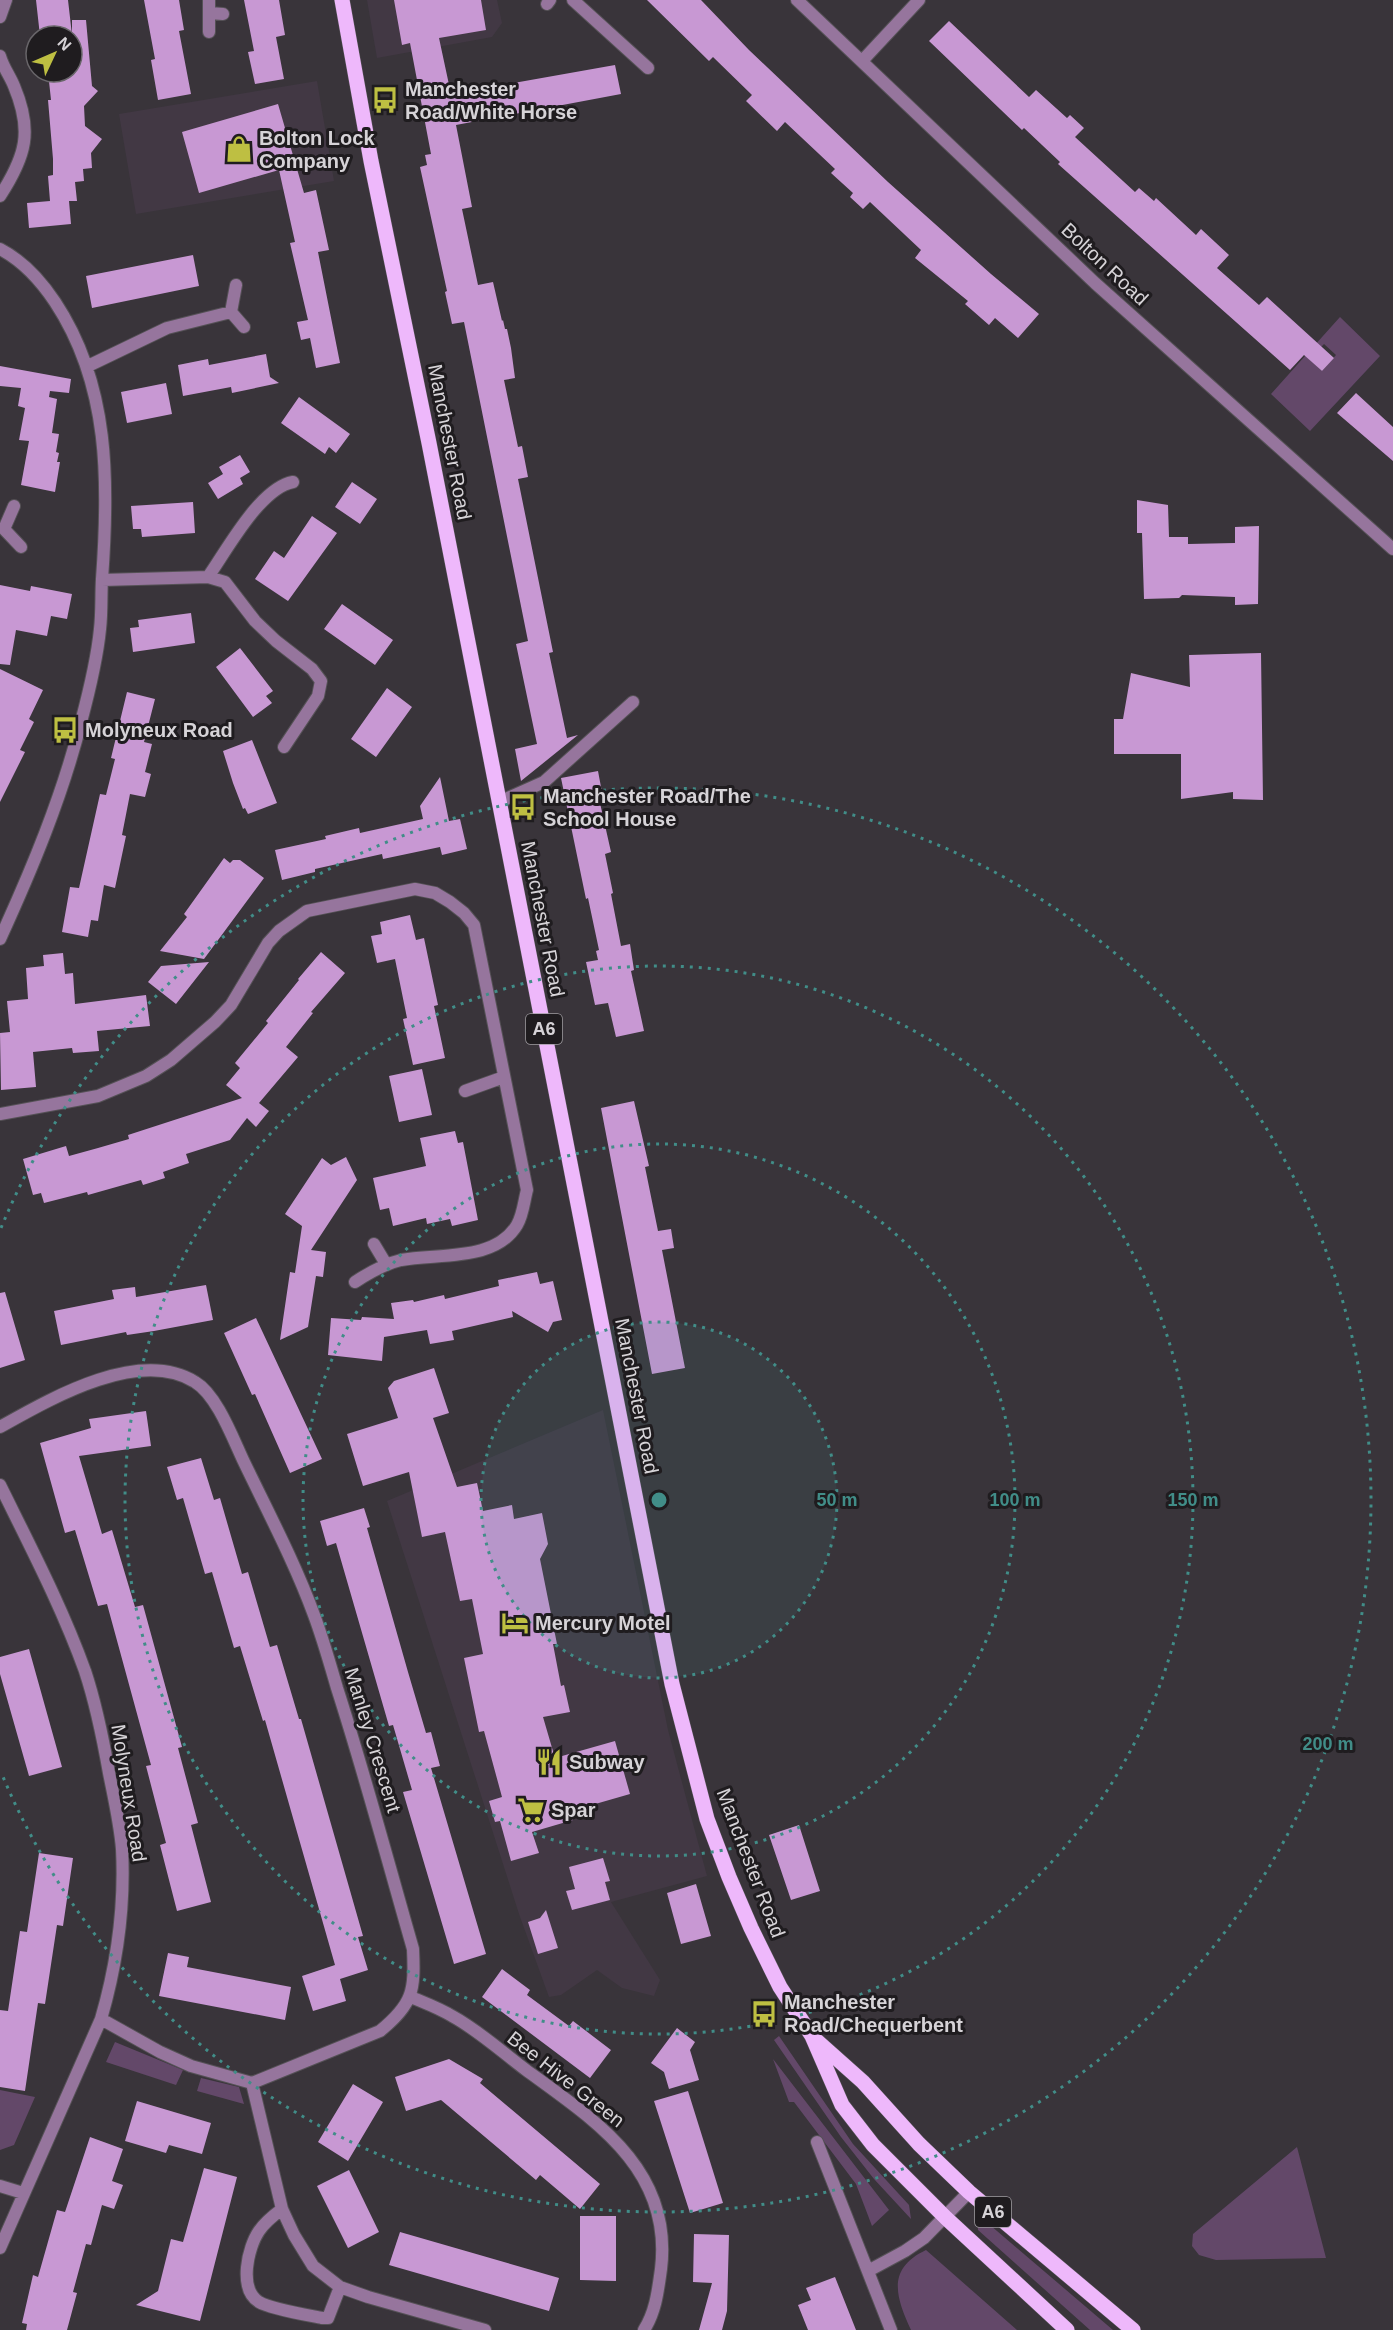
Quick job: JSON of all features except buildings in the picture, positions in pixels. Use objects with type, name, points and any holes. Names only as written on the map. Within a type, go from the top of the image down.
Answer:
[{"type":"main road","name":"Manchester Road","points":[[342,0],[371,161],[429,443],[672,1684],[707,1819],[751,1928],[780,1987],[812,2036],[842,2105],[873,2145],[946,2218],[1067,2330]]},
{"type":"main road","name":"Manchester Road","points":[[812,2036],[863,2082],[905,2129],[969,2192],[1133,2330]]},
{"type":"street","points":[[0,17],[5,0]]},
{"type":"street","points":[[573,0],[648,69]]},
{"type":"street","name":"Bolton Road","points":[[797,0],[1095,283],[1393,549]]},
{"type":"street","points":[[862,61],[919,0]]},
{"type":"street","points":[[209,32],[209,6],[223,14]]},
{"type":"street","points":[[0,56],[23,107],[26,125],[24,148],[14,174],[0,196]]},
{"type":"street","points":[[0,249],[26,267],[47,290],[75,336],[88,366],[97,401],[104,448],[107,513],[100,630],[81,724],[50,823],[0,939]]},
{"type":"street","points":[[231,312],[236,285]]},
{"type":"street","points":[[88,366],[167,328],[231,312]]},
{"type":"street","points":[[231,312],[244,327]]},
{"type":"street","points":[[208,577],[261,501],[273,489],[293,482]]},
{"type":"street","points":[[14,506],[2,528],[21,547]]},
{"type":"street","points":[[102,580],[208,577],[225,582],[231,587],[255,621],[312,669],[321,681],[318,696],[284,747]]},
{"type":"street","points":[[499,802],[544,783],[633,702]]},
{"type":"street","points":[[0,1114],[98,1096],[146,1076],[171,1060],[231,1005],[268,943],[293,920],[307,911],[415,889],[435,893],[464,913],[474,925],[527,1190],[517,1225],[505,1238],[493,1246],[476,1251],[386,1264],[356,1282]]},
{"type":"street","points":[[465,1091],[504,1077]]},
{"type":"street","points":[[374,1244],[386,1264]]},
{"type":"street","name":"Manley Crescent","points":[[0,1426],[70,1389],[112,1375],[144,1371],[172,1373],[196,1382],[213,1401],[267,1510],[314,1614],[365,1778],[413,1950],[414,1973],[411,1997]]},
{"type":"street","name":"Molyneux Road","points":[[0,1485],[66,1624],[86,1672],[103,1735],[122,1847],[123,1898],[116,1958],[101,2019],[0,2248]]},
{"type":"street","points":[[101,2019],[160,2052],[191,2066],[252,2083],[380,2031],[398,2016],[411,1997]]},
{"type":"street","name":"Bee Hive Green","points":[[411,1997],[439,2009],[464,2024],[595,2121],[631,2159],[648,2186],[663,2233],[658,2291],[652,2318],[644,2330]]},
{"type":"street","points":[[252,2083],[282,2208],[294,2235],[313,2266],[340,2287],[485,2330]]},
{"type":"street","points":[[817,2142],[891,2330]]},
{"type":"street","points":[[0,2186],[23,2193]]},
{"type":"street","points":[[868,2271],[924,2238],[969,2192]]},
{"type":"street","points":[[282,2208],[256,2236],[246,2275],[246,2284],[251,2295],[260,2303],[328,2318],[340,2287]]},
{"type":"shaded area","points":[[367,0],[497,0],[502,23],[492,37],[377,58]]},
{"type":"shaded area","points":[[317,81],[334,181],[136,214],[119,114]]},
{"type":"shaded area","points":[[1340,317],[1380,356],[1310,431],[1271,394]],"holes":[[[1324,344],[1336,355],[1322,371],[1309,359]]]},
{"type":"shaded area","points":[[603,1410],[668,1730],[707,1876],[611,1902],[660,1980],[654,1996],[622,1988],[597,1970],[561,1995],[549,1997],[519,1914],[387,1501]]},
{"type":"shaded area","points":[[779,2036],[853,2144],[909,2205],[911,2219],[874,2179],[841,2137],[774,2040]]},
{"type":"shaded area","points":[[115,2042],[183,2070],[176,2085],[106,2062]]},
{"type":"shaded area","points":[[773,2059],[889,2210],[872,2226],[856,2184],[794,2102],[789,2102]]},
{"type":"shaded area","points":[[201,2078],[239,2087],[244,2104],[197,2091]]},
{"type":"shaded area","points":[[0,2090],[35,2097],[14,2145],[0,2150]]},
{"type":"shaded area","points":[[1297,2147],[1326,2258],[1216,2260],[1199,2255],[1192,2246],[1193,2234]]},
{"type":"shaded area","points":[[978,2225],[990,2225],[1113,2330],[1090,2330],[978,2230]]},
{"type":"shaded area","points":[[926,2250],[1017,2330],[911,2330],[901,2306],[898,2285],[905,2266]]},
{"type":"place","name":"Manchester Road/White Horse","points":[[385,100]]},
{"type":"place","name":"Bolton Lock Company","points":[[239,149]]},
{"type":"place","name":"Molyneux Road","points":[[65,730]]},
{"type":"place","name":"Manchester Road/The School House","points":[[523,807]]},
{"type":"place","name":"Mercury Motel","points":[[515,1623]]},
{"type":"place","name":"Subway","points":[[549,1762]]},
{"type":"place","name":"Spar","points":[[531,1810]]},
{"type":"place","name":"Manchester Road/Chequerbent","points":[[764,2014]]}]
